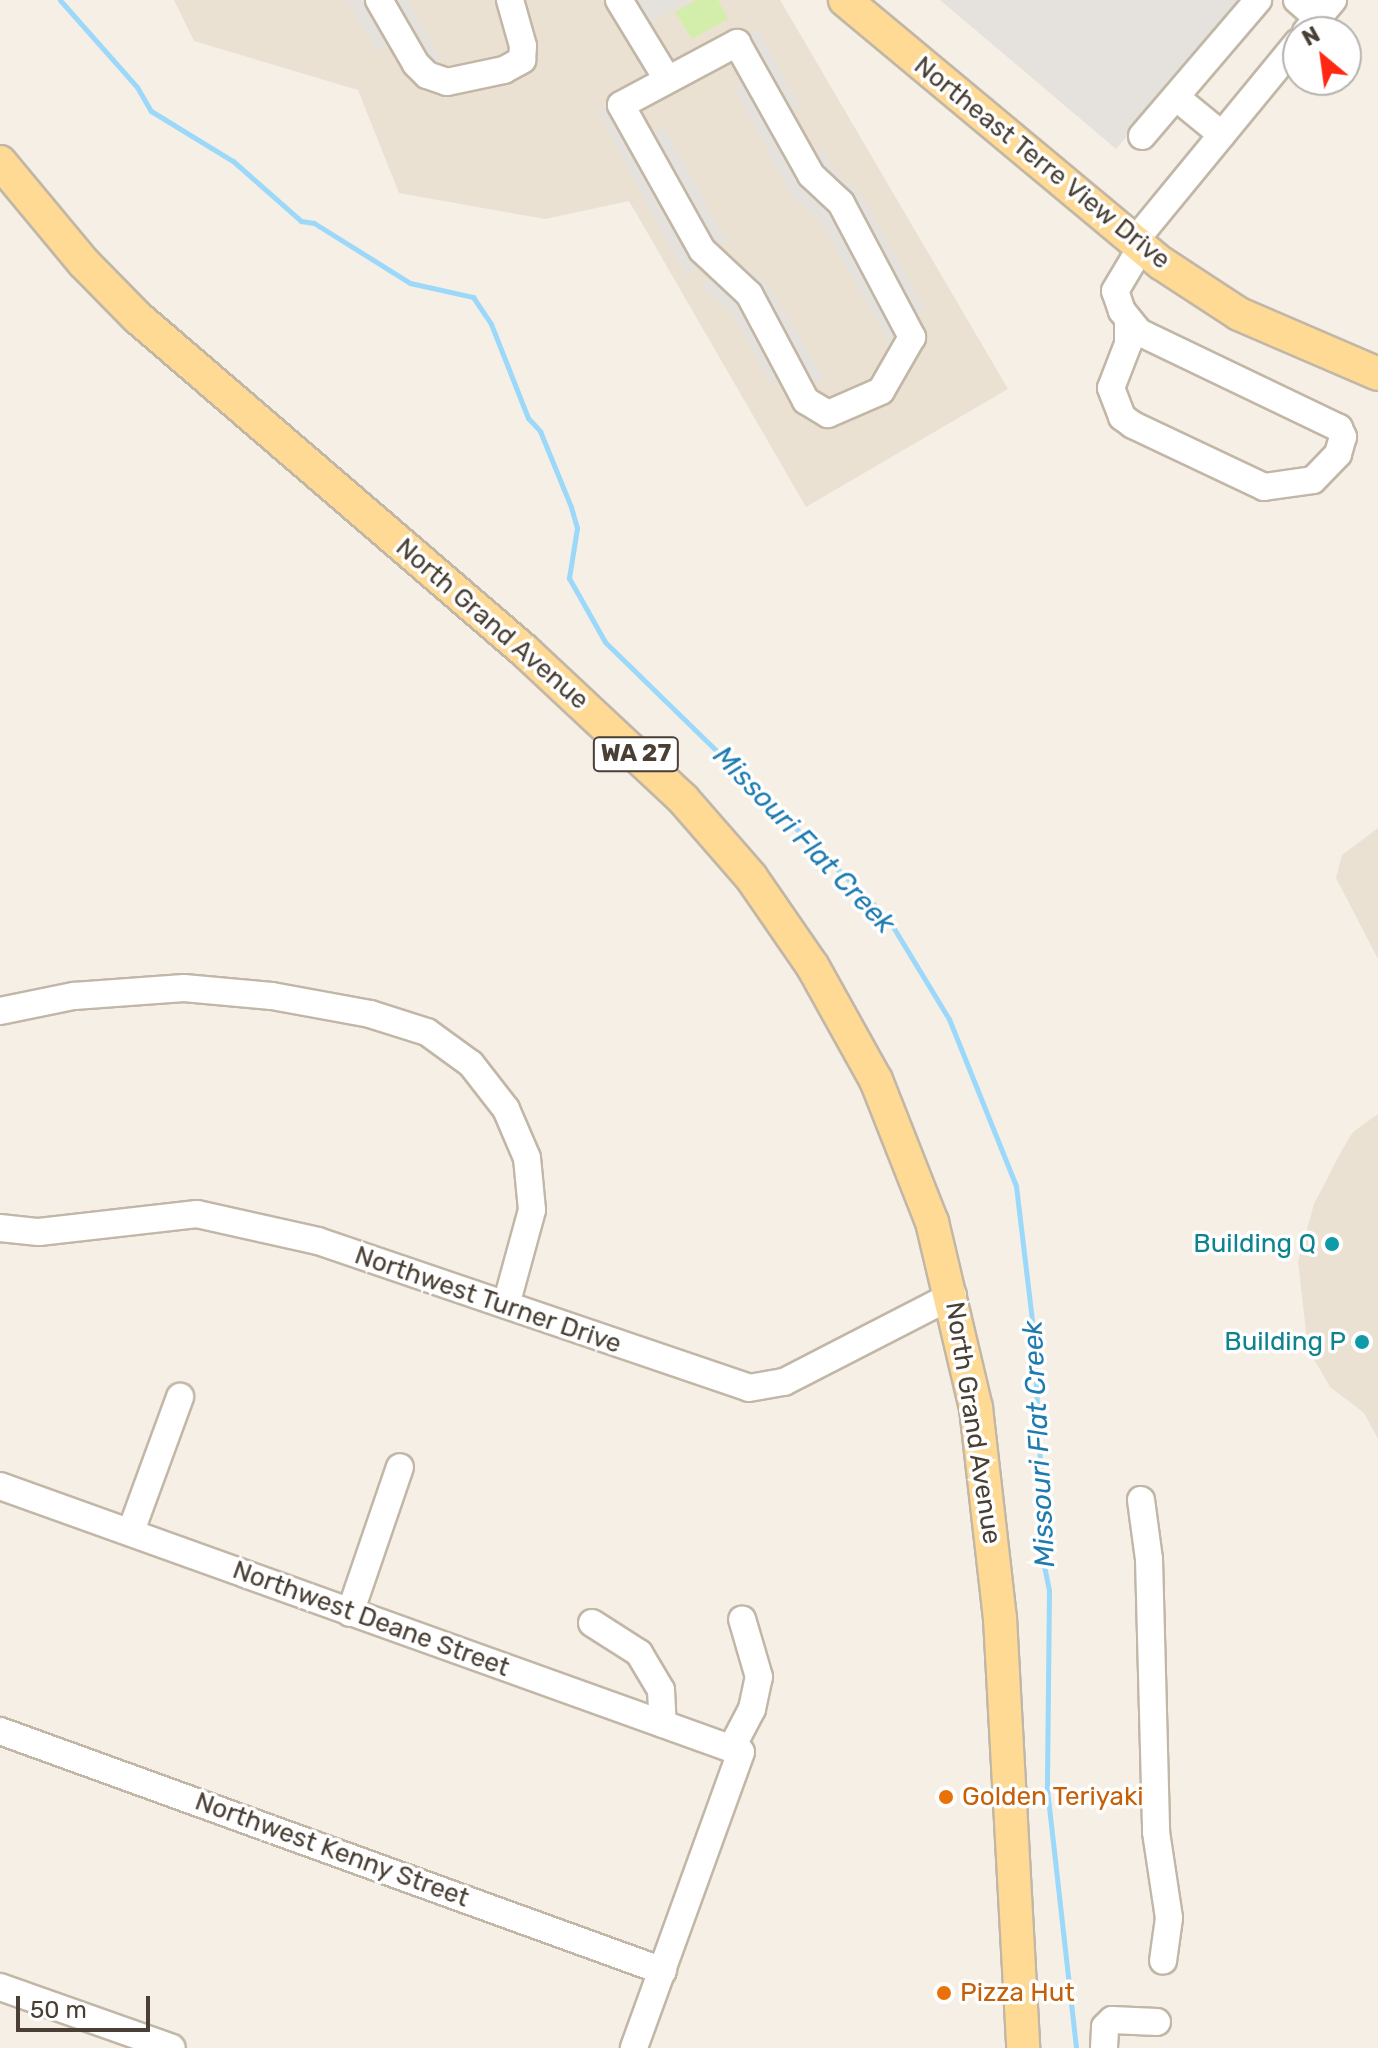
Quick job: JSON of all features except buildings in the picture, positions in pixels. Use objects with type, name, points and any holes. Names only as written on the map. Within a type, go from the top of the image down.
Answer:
[{"type":"main road","name":"Northeast Terre View Drive","points":[[845,0],[1136,246],[1239,314],[1378,374]]},
{"type":"main road","name":"North Grand Avenue","points":[[0,162],[84,263],[137,317],[603,722],[683,799],[751,877],[813,967],[876,1080],[913,1166],[953,1295],[993,1526],[1023,2048]]},
{"type":"street","points":[[379,0],[416,64],[427,75],[447,82],[504,70],[522,60],[523,46],[510,0]]},
{"type":"street","points":[[619,0],[667,79]]},
{"type":"street","points":[[1142,136],[1258,0]]},
{"type":"street","points":[[1297,0],[1318,16]]},
{"type":"street","points":[[737,43],[811,175],[841,203],[912,337],[881,391],[828,414],[806,401],[749,294],[702,250],[621,105],[667,79],[737,43]]},
{"type":"street","points":[[1128,321],[1128,344],[1111,388],[1122,417],[1133,425],[1264,487],[1313,480],[1338,454],[1343,437],[1339,428],[1139,332],[1128,321],[1117,298],[1117,280],[1136,246],[1282,62]]},
{"type":"street","points":[[1177,98],[1222,135]]},
{"type":"street","points":[[0,1011],[74,996],[184,988],[272,996],[370,1014],[427,1032],[471,1064],[506,1109],[527,1158],[532,1210],[506,1305]]},
{"type":"street","name":"Northwest Turner Drive","points":[[0,1228],[39,1232],[197,1214],[318,1241],[749,1388],[784,1382],[953,1295]]},
{"type":"street","points":[[131,1531],[180,1397]]},
{"type":"street","points":[[350,1613],[400,1467]]},
{"type":"street","name":"Northwest Deane Street","points":[[0,1486],[736,1751]]},
{"type":"street","points":[[1141,1500],[1149,1559],[1156,1832],[1169,1918],[1163,1961]]},
{"type":"street","points":[[634,2048],[752,1709],[759,1677],[742,1619]]},
{"type":"street","points":[[592,1623],[639,1653],[661,1690],[663,1724]]},
{"type":"street","name":"Northwest Kenny Street","points":[[0,1731],[663,1971]]},
{"type":"street","points":[[0,1987],[160,2046]]},
{"type":"street","points":[[1104,2048],[1105,2027],[1112,2020],[1157,2022]]},
{"type":"shaded area","points":[[174,0],[780,0],[1008,389],[806,507],[629,201],[545,219],[399,193],[358,90],[194,41]]},
{"type":"shaded area","points":[[347,0],[367,0],[393,45],[378,52]]},
{"type":"shaded area","points":[[389,0],[408,0],[440,58],[425,64]]},
{"type":"shaded area","points":[[632,0],[691,0],[646,24]]},
{"type":"shaded area","points":[[940,0],[1243,0],[1116,149]]},
{"type":"shaded area","points":[[757,29],[800,107],[786,115],[743,37]]},
{"type":"shaded area","points":[[748,78],[808,191],[829,207],[905,341],[893,348],[817,216],[794,199],[733,86]]},
{"type":"shaded area","points":[[614,101],[702,266],[685,275],[597,110]]},
{"type":"shaded area","points":[[664,128],[727,241],[712,249],[649,136]]},
{"type":"shaded area","points":[[823,150],[835,172],[861,194],[925,309],[911,316],[810,157]]},
{"type":"shaded area","points":[[730,256],[768,284],[824,379],[812,383],[759,291],[722,264]]},
{"type":"shaded area","points":[[709,278],[745,306],[785,378],[771,384],[732,313],[702,289]]},
{"type":"shaded area","points":[[1378,828],[1378,959],[1336,878],[1342,855]]},
{"type":"shaded area","points":[[1378,1114],[1378,1439],[1364,1413],[1330,1387],[1308,1349],[1298,1261],[1314,1204],[1342,1150],[1353,1132]]},
{"type":"green space","points":[[697,0],[718,0],[728,19],[692,39],[675,12]]},
{"type":"waterway","name":"Missouri Flat Creek","points":[[60,0],[137,87],[151,111],[233,161],[301,221],[314,223],[410,283],[473,297],[491,324],[528,418],[540,431],[571,507],[577,528],[569,578],[605,642],[887,917],[949,1019],[1016,1186],[1033,1329],[1042,1501],[1039,1541],[1049,1590],[1047,1789],[1076,2048]]},
{"type":"place","name":"Building Q","points":[[1332,1244]]},
{"type":"place","name":"Building P","points":[[1362,1342]]},
{"type":"place","name":"Golden Teriyaki","points":[[946,1797]]},
{"type":"place","name":"Pizza Hut","points":[[944,1993]]}]
